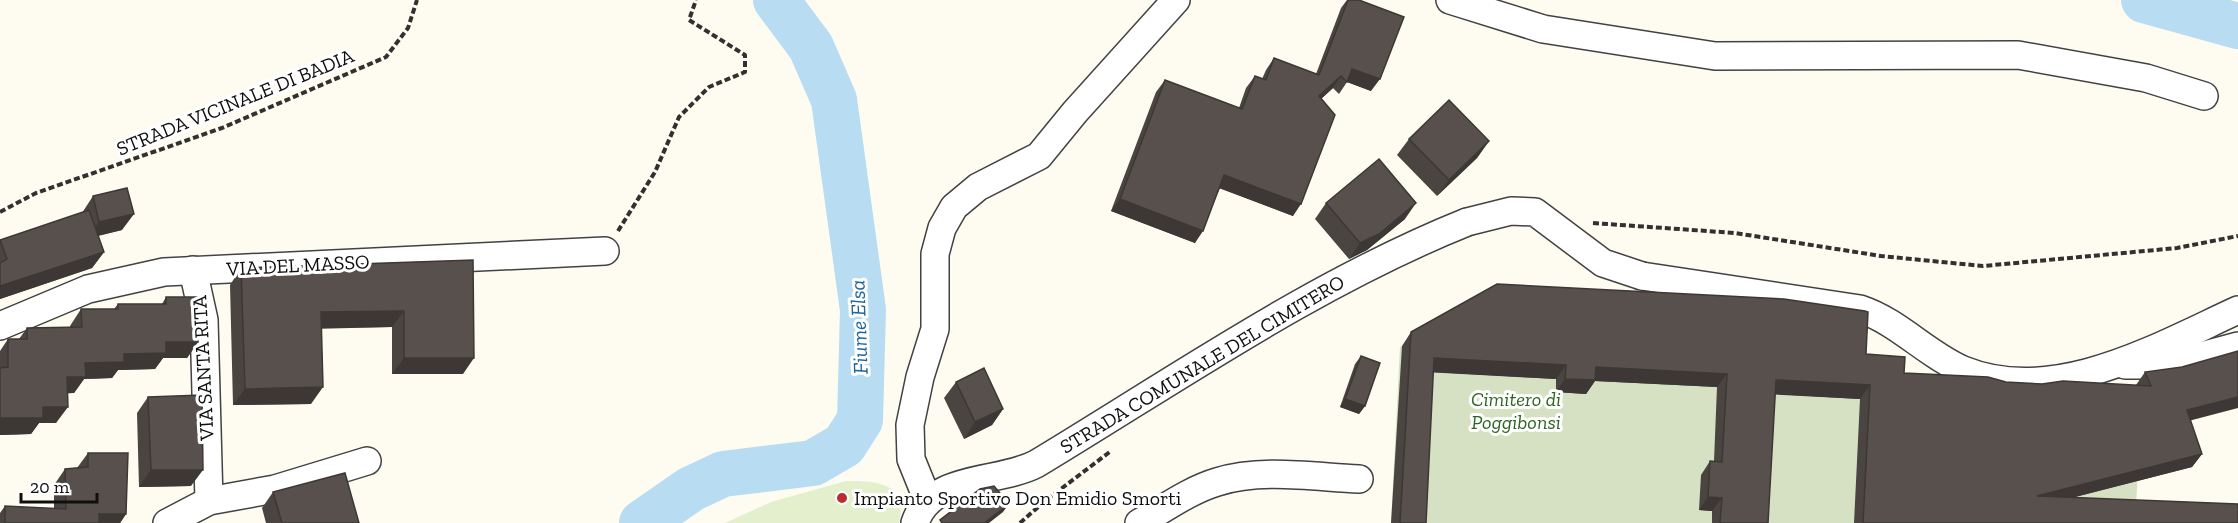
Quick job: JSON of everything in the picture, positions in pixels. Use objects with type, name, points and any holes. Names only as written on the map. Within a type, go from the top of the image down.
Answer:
[{"type":"street","points":[[921,512],[911,459],[910,425],[920,377],[934,329],[935,254],[942,228],[954,207],[978,187],[1039,156],[1075,112],[1176,0]]},
{"type":"street","points":[[1450,0],[1543,29],[1715,56],[2018,55],[2146,78],[2204,96]]},
{"type":"street","name":"STRADA COMUNALE DEL CIMITERO","points":[[921,512],[934,495],[963,483],[1007,476],[1030,467],[1254,329],[1389,255],[1467,222],[1511,211],[1535,212],[1603,263],[1642,276],[1860,309],[1893,324],[1958,367],[1989,377],[2039,380],[2080,374],[2115,363],[2238,310]]},
{"type":"street","name":"VIA DEL MASSO","points":[[0,326],[69,295],[109,282],[146,274],[605,251]]},
{"type":"street","name":"VIA SANTA RITA","points":[[193,270],[204,320],[209,501]]},
{"type":"street","points":[[2115,363],[2160,366],[2238,346]]},
{"type":"street","points":[[167,523],[209,501],[275,489],[367,461]]},
{"type":"street","points":[[1140,523],[1206,486],[1226,479],[1278,476],[1359,479]]},
{"type":"path","name":"STRADA VICINALE DI BADIA","points":[[0,212],[36,193],[222,128],[386,57],[408,28],[417,0]]},
{"type":"path","points":[[605,251],[655,172],[678,117],[709,87],[745,72],[745,55],[689,20],[696,0]]},
{"type":"path","points":[[1584,224],[1621,223],[1735,233],[1881,256],[1983,266],[2176,248],[2238,236]]},
{"type":"path","points":[[1020,523],[1045,501],[1112,451]]},
{"type":"green space","name":"Cimitero di Poggibonsi","points":[[1488,297],[1857,368],[1895,386],[2142,399],[2135,523],[1391,523],[1400,347]]},
{"type":"green space","name":"Impianto Sportivo Don Emidio Smorti","points":[[846,481],[879,483],[888,487],[899,499],[901,509],[899,523],[725,523],[771,502]]},
{"type":"building","points":[[1348,0],[1359,0],[1404,17],[1380,79],[1352,69],[1347,82],[1341,76],[1319,96],[1335,115],[1301,204],[1224,175],[1203,231],[1120,199],[1165,80],[1242,109],[1255,76],[1266,80],[1274,58],[1319,75]]},
{"type":"building","points":[[1449,100],[1489,141],[1449,180],[1409,139]]},
{"type":"building","points":[[1379,159],[1416,203],[1379,234],[1360,243],[1326,203]]},
{"type":"building","points":[[127,188],[134,214],[99,222],[93,196]]},
{"type":"building","points":[[89,210],[104,252],[0,286],[0,263],[7,259],[0,240]]},
{"type":"building","points":[[473,260],[474,358],[404,358],[404,311],[321,312],[323,387],[245,389],[241,268]]},
{"type":"building","points":[[1497,284],[1784,299],[1865,311],[1868,312],[1866,354],[1905,357],[1904,373],[1988,377],[2006,382],[2042,384],[2063,381],[2151,386],[2145,372],[2182,367],[2238,351],[2238,397],[2187,410],[2202,454],[2037,496],[2238,504],[2238,523],[1863,523],[1870,385],[1776,380],[1768,523],[1720,523],[1722,498],[1708,497],[1710,461],[1722,462],[1727,374],[1596,367],[1595,380],[1565,379],[1566,365],[1434,358],[1426,523],[1400,523],[1411,332]]},
{"type":"building","points":[[166,297],[197,297],[198,342],[166,342],[166,353],[124,354],[124,362],[85,363],[86,377],[67,377],[68,407],[43,407],[43,418],[0,418],[0,368],[8,367],[8,339],[27,339],[27,328],[82,327],[81,309],[118,309],[118,304],[166,304]]},
{"type":"building","points":[[1361,356],[1380,363],[1365,406],[1345,399]]},
{"type":"building","points":[[984,368],[1003,409],[975,422],[956,382]]},
{"type":"building","points":[[202,395],[203,470],[151,470],[148,397]]},
{"type":"building","points":[[88,453],[128,453],[126,514],[99,514],[99,523],[5,523],[5,506],[66,509],[65,469],[88,467]]},
{"type":"building","points":[[345,473],[359,523],[282,523],[273,492]]},
{"type":"building","points":[[994,486],[1009,504],[984,523],[942,523],[940,520],[980,489]]},
{"type":"waterway","name":"Fiume Elsa","points":[[642,523],[691,489],[723,474],[813,463],[844,445],[860,420],[863,310],[834,100],[811,47],[776,0]]},
{"type":"waterway","name":"Fiume Elsa","points":[[2144,0],[2238,26]]},
{"type":"place","name":"Impianto Sportivo Don Emidio Smorti","points":[[842,498]]}]
